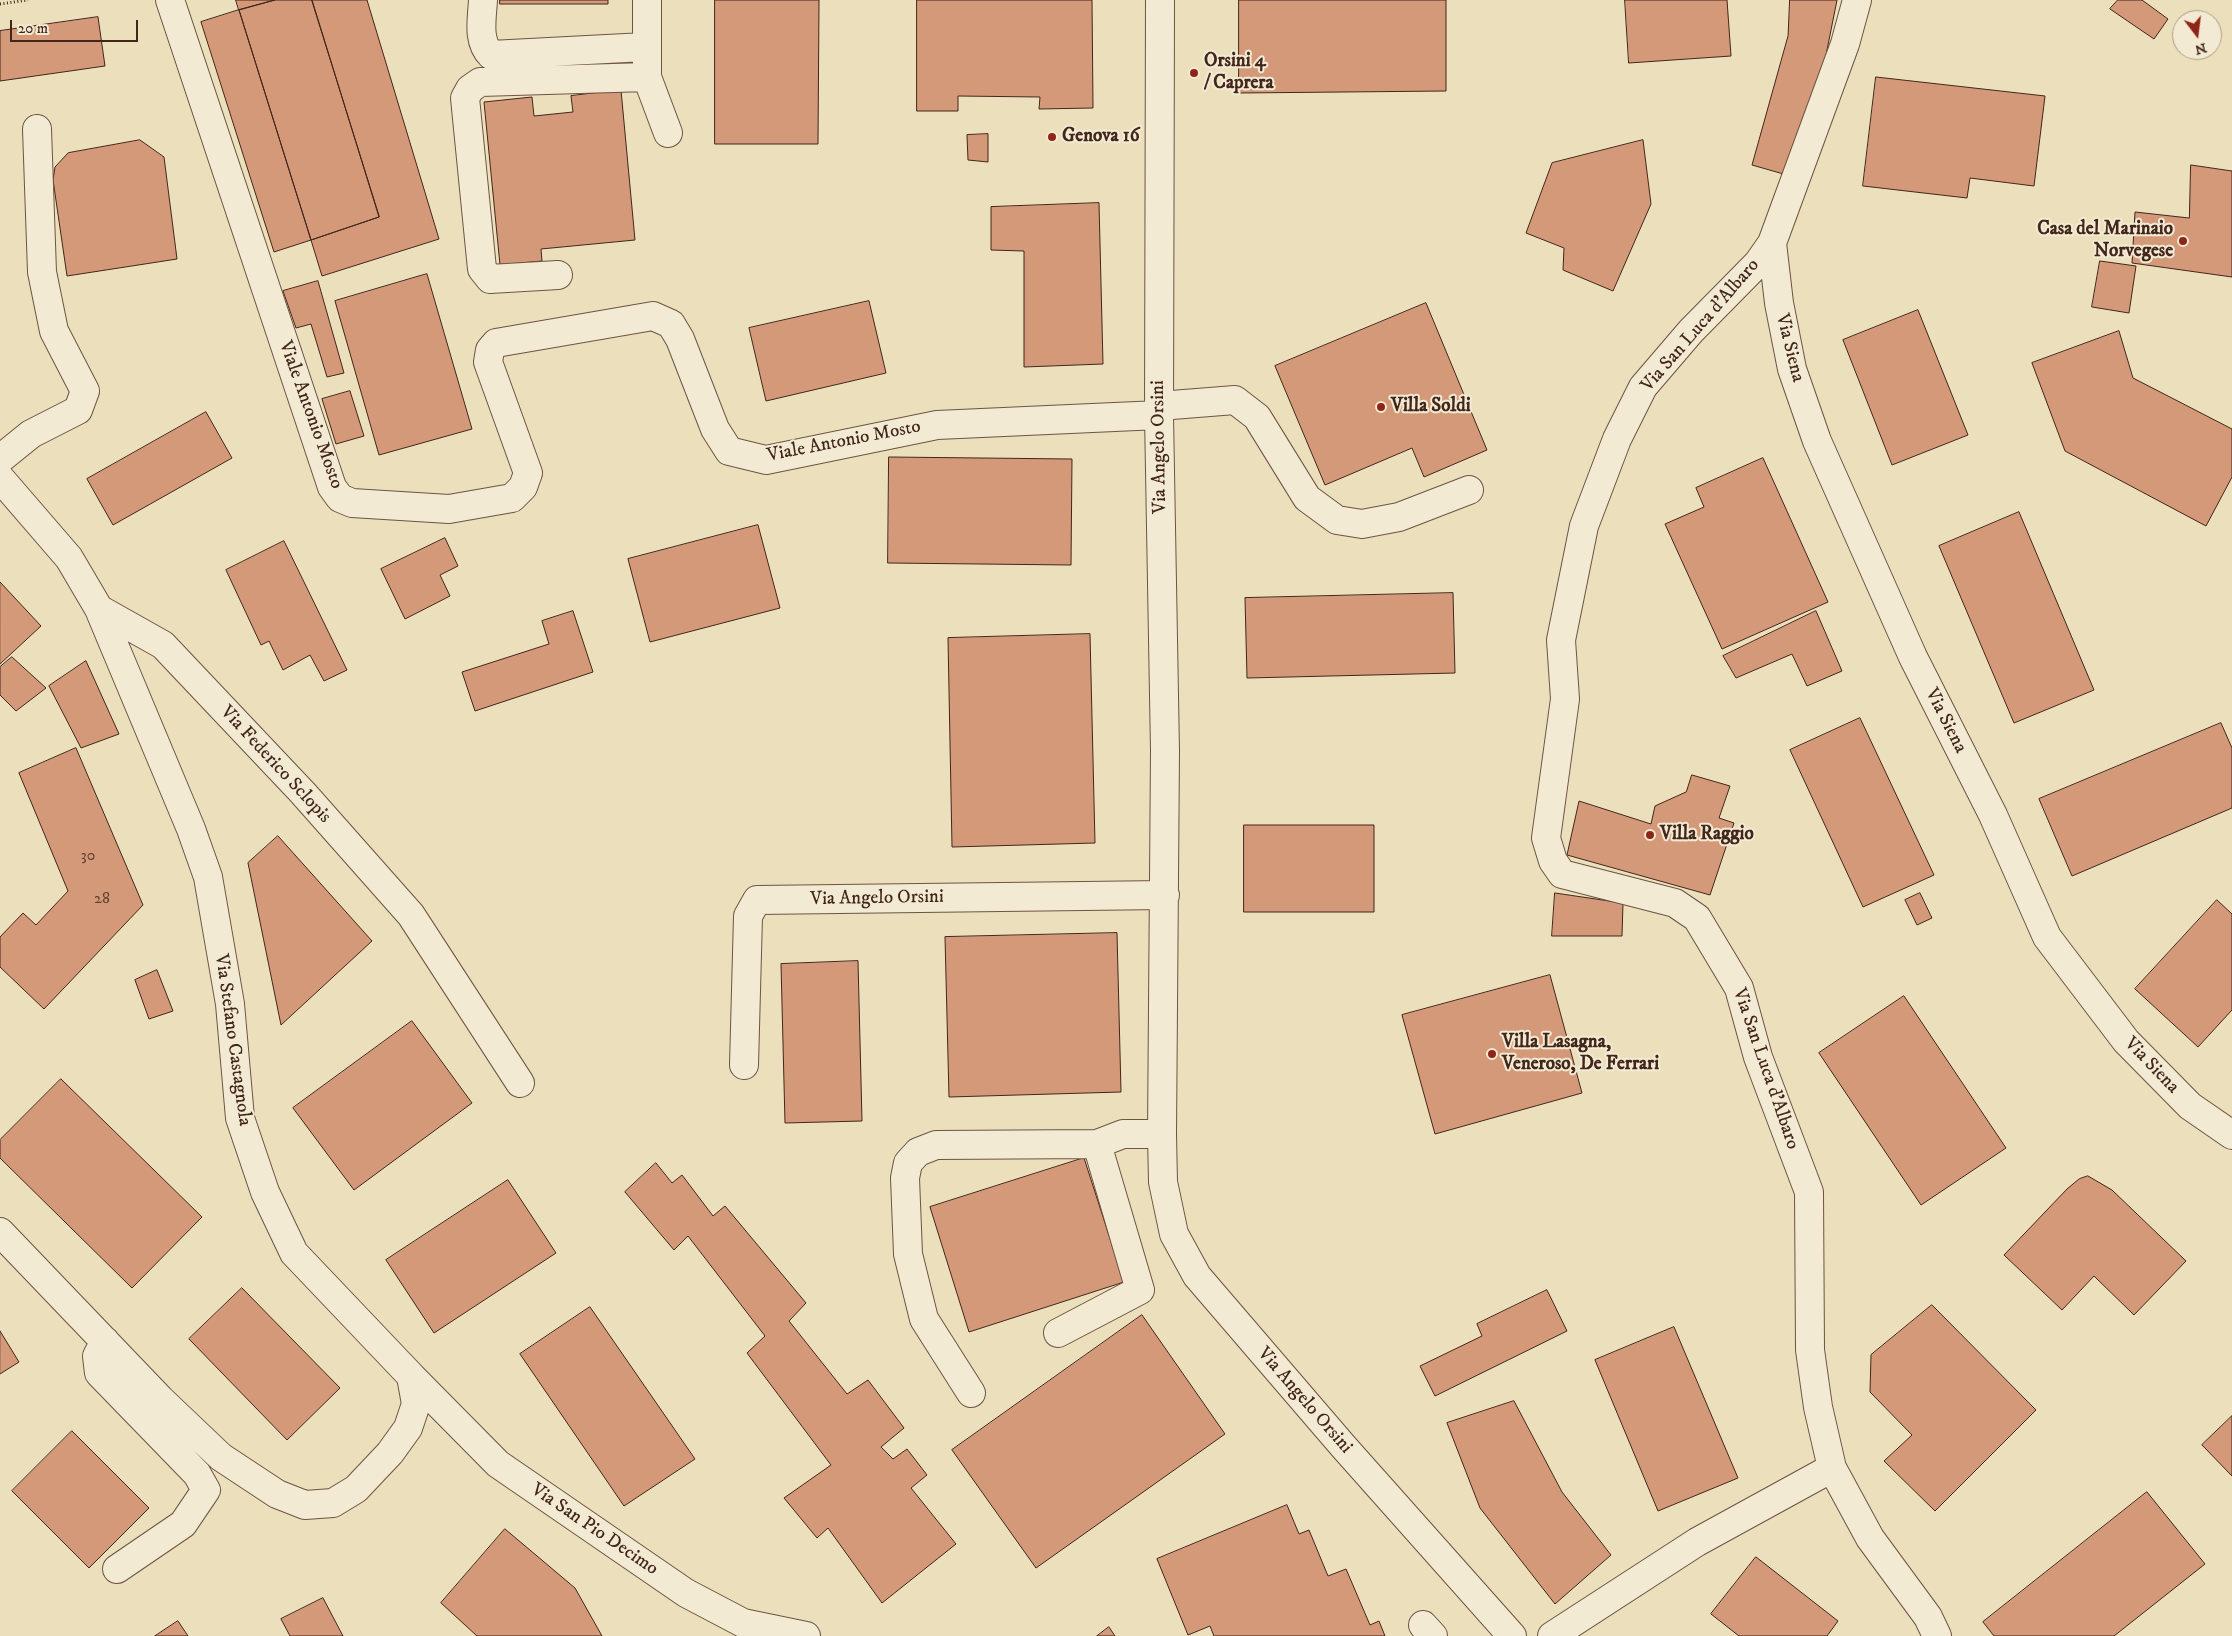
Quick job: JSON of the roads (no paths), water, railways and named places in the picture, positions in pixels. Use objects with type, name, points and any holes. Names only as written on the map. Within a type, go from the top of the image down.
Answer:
[{"type":"street","name":"Viale Antonio Mosto","points":[[170,0],[332,487],[340,498],[352,503],[449,509],[512,498],[522,488],[528,474],[488,362],[490,350],[496,343],[653,316],[671,324],[680,339],[715,429],[729,451],[766,460],[937,425],[1159,410]]},
{"type":"street","points":[[483,0],[482,39],[485,48],[491,55],[645,47]]},
{"type":"street","points":[[647,0],[645,47],[647,77],[668,133]]},
{"type":"street","name":"Via Angelo Orsini","points":[[1160,0],[1159,410],[1165,751],[1162,1134],[1163,1182],[1174,1234],[1197,1276],[1343,1446],[1512,1636]]},
{"type":"street","name":"Via San Luca d'Albaro","points":[[1856,0],[1845,44],[1772,243],[1758,263],[1692,331],[1644,387],[1617,439],[1584,526],[1561,640],[1564,699],[1546,838],[1554,861],[1562,874],[1675,903],[1697,918],[1739,988],[1758,1057],[1809,1192],[1810,1350],[1818,1407],[1832,1468],[1870,1538],[1928,1617],[1936,1636]]},
{"type":"street","points":[[558,275],[490,279],[482,269],[464,98],[470,89],[480,82],[647,77]]},
{"type":"street","points":[[0,459],[32,434],[78,410],[85,391],[54,331],[42,272],[37,130]]},
{"type":"street","name":"Via Siena","points":[[1772,243],[1779,303],[1792,369],[1817,441],[1913,656],[1993,815],[2047,937],[2126,1042],[2190,1106],[2232,1135]]},
{"type":"street","points":[[1159,410],[1235,400],[1257,417],[1308,498],[1337,520],[1362,524],[1399,517],[1469,490]]},
{"type":"street","points":[[0,478],[69,558],[99,609]]},
{"type":"street","name":"Via Federico Sclopis","points":[[99,609],[163,645],[303,793],[386,886],[411,915],[520,1082]]},
{"type":"street","name":"Via Stefano Castagnola","points":[[99,609],[191,829],[208,877],[230,1004],[240,1118],[265,1192],[294,1253],[411,1376]]},
{"type":"street","name":"Via Angelo Orsini","points":[[744,1065],[748,916],[757,900],[1164,894]]},
{"type":"street","points":[[971,1393],[924,1319],[908,1254],[905,1178],[908,1162],[918,1152],[936,1145],[1097,1144],[1123,1134],[1162,1134]]},
{"type":"street","points":[[1058,1334],[1140,1290],[1097,1144]]},
{"type":"street","points":[[0,1232],[160,1399],[221,1458],[277,1494],[305,1505],[333,1503],[356,1489],[390,1453],[408,1428],[416,1404],[411,1376]]},
{"type":"street","points":[[105,1341],[97,1356],[99,1373],[197,1474],[206,1490],[183,1524],[117,1570]]},
{"type":"street","name":"Via San Pio Decimo","points":[[411,1376],[498,1464],[686,1593],[743,1623],[806,1636]]},
{"type":"street","points":[[1552,1636],[1698,1542],[1832,1468]]},
{"type":"place","name":"Orsini 4 / Caprera","points":[[1194,73]]},
{"type":"place","name":"Genova 16","points":[[1052,137]]},
{"type":"place","name":"Casa del Marinaio Norvegese","points":[[2183,241]]},
{"type":"place","name":"Villa Soldi","points":[[1381,407]]},
{"type":"place","name":"Villa Raggio","points":[[1650,835]]},
{"type":"place","name":"Villa Lasagna, Veneroso, De Ferrari","points":[[1492,1054]]}]
